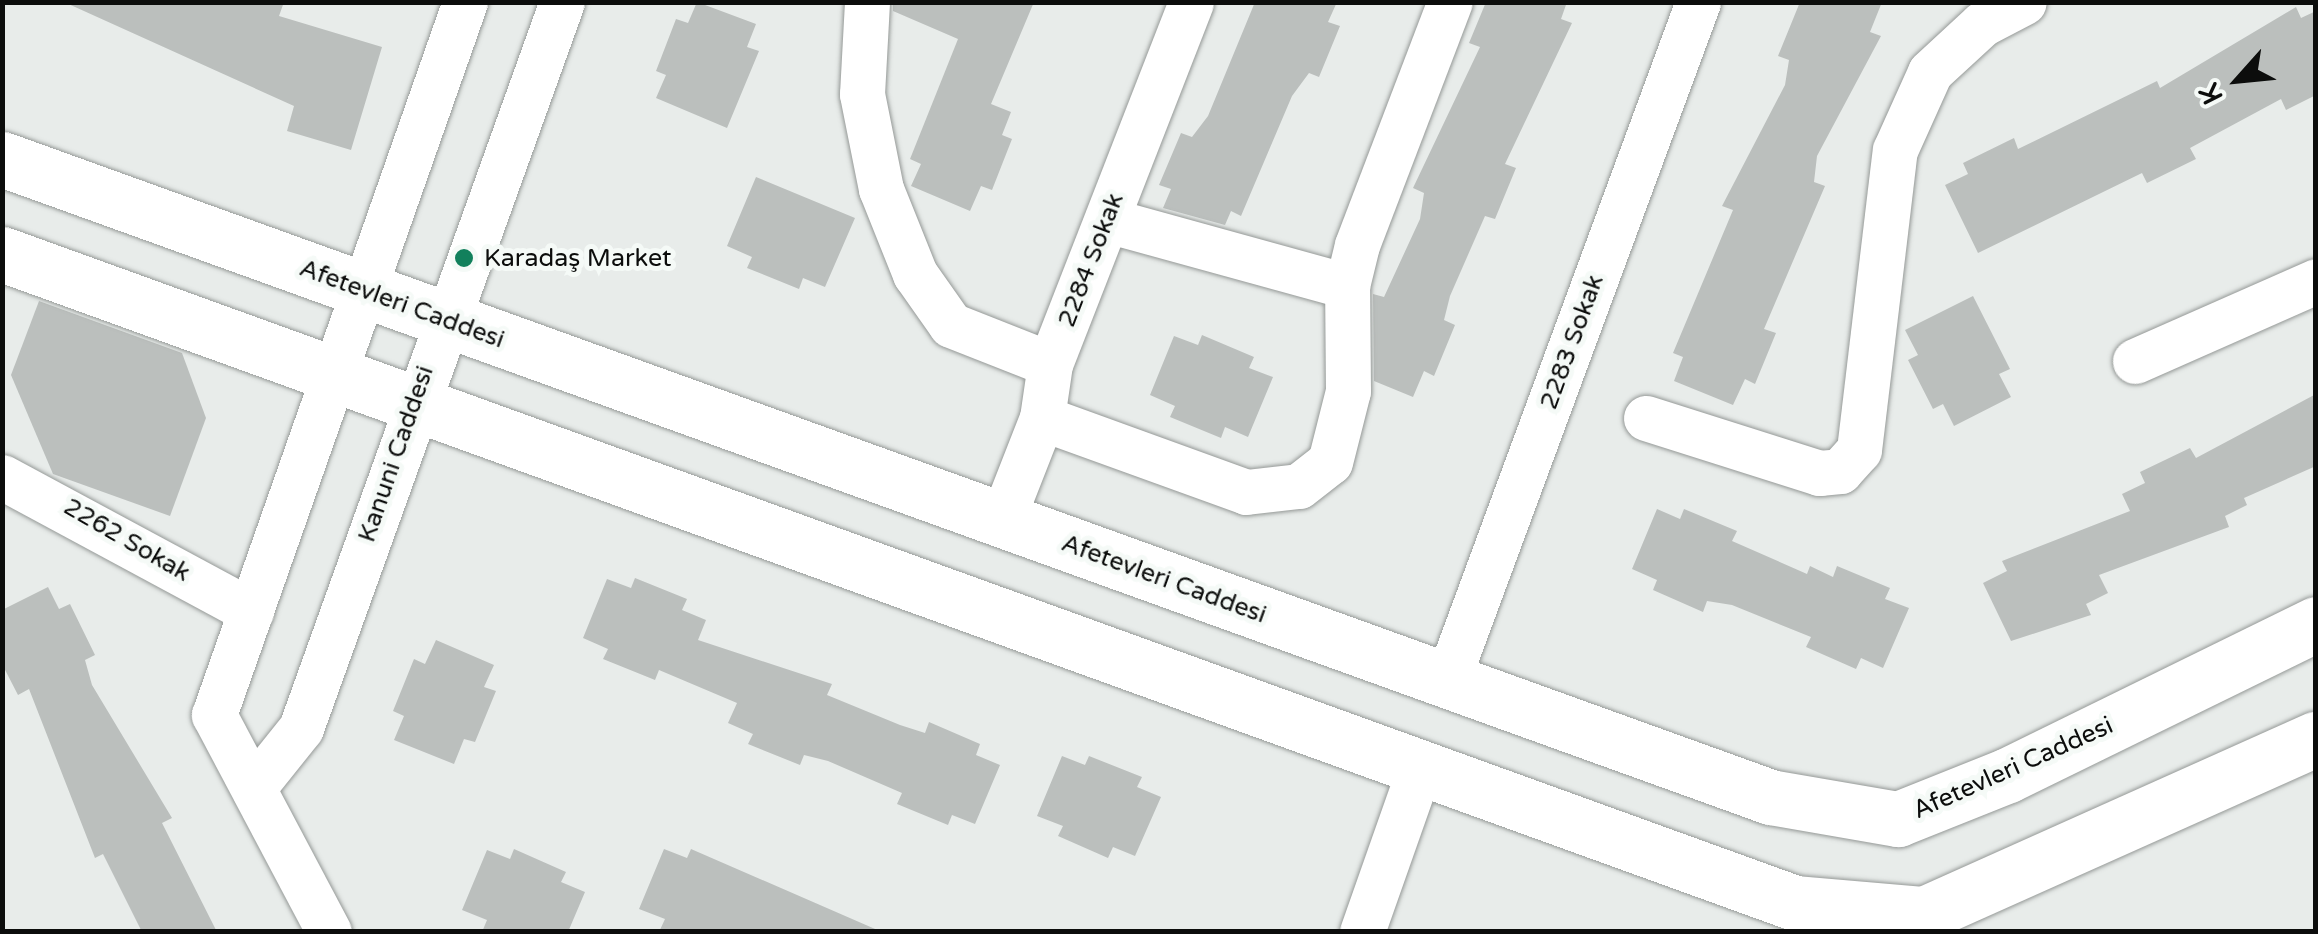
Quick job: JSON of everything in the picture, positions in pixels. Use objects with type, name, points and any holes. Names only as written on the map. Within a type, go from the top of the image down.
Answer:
[{"type":"main road","name":"Afetevleri Caddesi","points":[[2,159],[1770,798],[1898,818],[2008,775],[2316,624]]},
{"type":"main road","points":[[2,254],[1795,902],[1928,923],[2316,739]]},
{"type":"street","points":[[329,932],[256,783],[214,715],[464,2]]},
{"type":"street","name":"Kanuni Caddesi","points":[[256,783],[301,728],[444,319],[562,2]]},
{"type":"street","points":[[867,2],[862,94],[881,189],[915,274],[951,325],[1050,364]]},
{"type":"street","name":"2284 Sokak","points":[[1002,520],[1042,418],[1050,364],[1192,2]]},
{"type":"street","points":[[1042,418],[1246,492],[1299,486],[1340,446],[1347,286],[1450,2]]},
{"type":"street","name":"2283 Sokak","points":[[1447,682],[1698,2]]},
{"type":"street","points":[[1646,418],[1818,472],[1840,471],[1859,450],[1895,150],[1930,72],[1982,24],[2024,2]]},
{"type":"street","points":[[1106,220],[1347,286]]},
{"type":"street","points":[[2135,362],[2316,281]]},
{"type":"street","name":"2262 Sokak","points":[[5,472],[251,611]]},
{"type":"street","points":[[1362,932],[1420,767]]},
{"type":"building","points":[[64,2],[284,2],[279,16],[382,47],[351,150],[287,131],[294,106]]},
{"type":"building","points":[[697,2],[756,24],[747,47],[759,51],[727,128],[656,98],[666,75],[656,71],[676,19],[688,23]]},
{"type":"building","points":[[893,2],[1034,2],[991,104],[1011,112],[1002,135],[1012,139],[992,190],[981,186],[970,211],[911,186],[921,164],[910,159],[958,39],[893,11]]},
{"type":"building","points":[[1255,2],[1337,2],[1328,22],[1340,26],[1319,77],[1309,73],[1292,96],[1241,216],[1231,211],[1225,225],[1163,208],[1171,189],[1159,185],[1181,133],[1192,137],[1208,116]]},
{"type":"building","points":[[1486,2],[1567,2],[1561,19],[1572,23],[1505,164],[1516,168],[1495,219],[1485,216],[1450,296],[1444,320],[1455,325],[1434,376],[1424,371],[1413,397],[1374,381],[1373,294],[1384,297],[1420,219],[1424,193],[1413,188],[1480,47],[1469,43]]},
{"type":"building","points":[[1800,2],[1882,2],[1870,32],[1881,36],[1817,156],[1814,182],[1825,186],[1764,329],[1776,333],[1755,384],[1745,379],[1733,405],[1674,381],[1683,357],[1673,353],[1733,210],[1722,206],[1785,85],[1789,60],[1778,56]]},
{"type":"building","points":[[2296,7],[2301,18],[2316,11],[2316,95],[2286,110],[2281,99],[2190,148],[2196,159],[2147,183],[2142,173],[1978,253],[1945,185],[1968,174],[1963,163],[2014,138],[2018,149],[2157,81],[2160,88]]},
{"type":"building","points":[[756,177],[855,218],[825,287],[803,278],[799,289],[747,268],[752,257],[727,246]]},
{"type":"building","points":[[1973,296],[2010,369],[1999,374],[2011,397],[1954,426],[1943,404],[1933,409],[1908,360],[1918,355],[1905,330]]},
{"type":"building","points":[[39,301],[182,353],[206,418],[170,516],[53,474],[11,375]]},
{"type":"building","points":[[1202,335],[1254,357],[1249,368],[1273,377],[1248,437],[1225,427],[1221,438],[1170,417],[1175,406],[1150,395],[1174,336],[1198,345]]},
{"type":"building","points":[[2316,394],[2316,466],[2244,498],[2247,505],[2225,516],[2229,527],[2099,575],[2108,593],[2086,604],[2091,615],[2011,641],[1983,583],[2007,571],[2002,561],[2130,511],[2122,494],[2145,483],[2140,472],[2190,448],[2196,458]]},
{"type":"building","points":[[1657,509],[1680,519],[1684,509],[1737,531],[1732,541],[1807,574],[1810,566],[1833,577],[1837,566],[1890,588],[1885,599],[1909,608],[1883,668],[1861,658],[1856,669],[1806,647],[1811,637],[1732,605],[1707,601],[1703,612],[1653,590],[1657,580],[1632,569]]},
{"type":"building","points":[[635,578],[687,599],[682,610],[706,620],[698,640],[832,684],[827,695],[900,725],[925,733],[929,722],[980,744],[976,755],[1000,765],[975,824],[952,815],[948,825],[897,804],[902,793],[828,761],[804,755],[800,765],[748,744],[753,734],[728,723],[737,703],[659,670],[655,680],[603,659],[608,649],[583,638],[607,579],[631,588]]},
{"type":"building","points":[[48,587],[59,609],[70,604],[95,655],[85,660],[92,685],[172,818],[162,823],[217,932],[142,932],[103,854],[95,858],[29,689],[18,695],[2,664],[2,610]]},
{"type":"building","points":[[436,640],[494,665],[484,687],[496,691],[475,742],[464,739],[454,764],[394,740],[404,716],[393,711],[414,659],[425,664]]},
{"type":"building","points":[[1062,756],[1085,765],[1089,756],[1142,777],[1137,787],[1161,797],[1135,856],[1113,847],[1108,858],[1058,836],[1063,826],[1037,816]]},
{"type":"building","points":[[514,849],[566,872],[561,882],[585,892],[568,932],[482,932],[487,920],[462,910],[487,850],[510,859]]},
{"type":"building","points":[[664,849],[687,858],[691,849],[882,932],[659,932],[665,919],[639,909]]},
{"type":"place","name":"Karadaş Market","points":[[464,258]]}]
